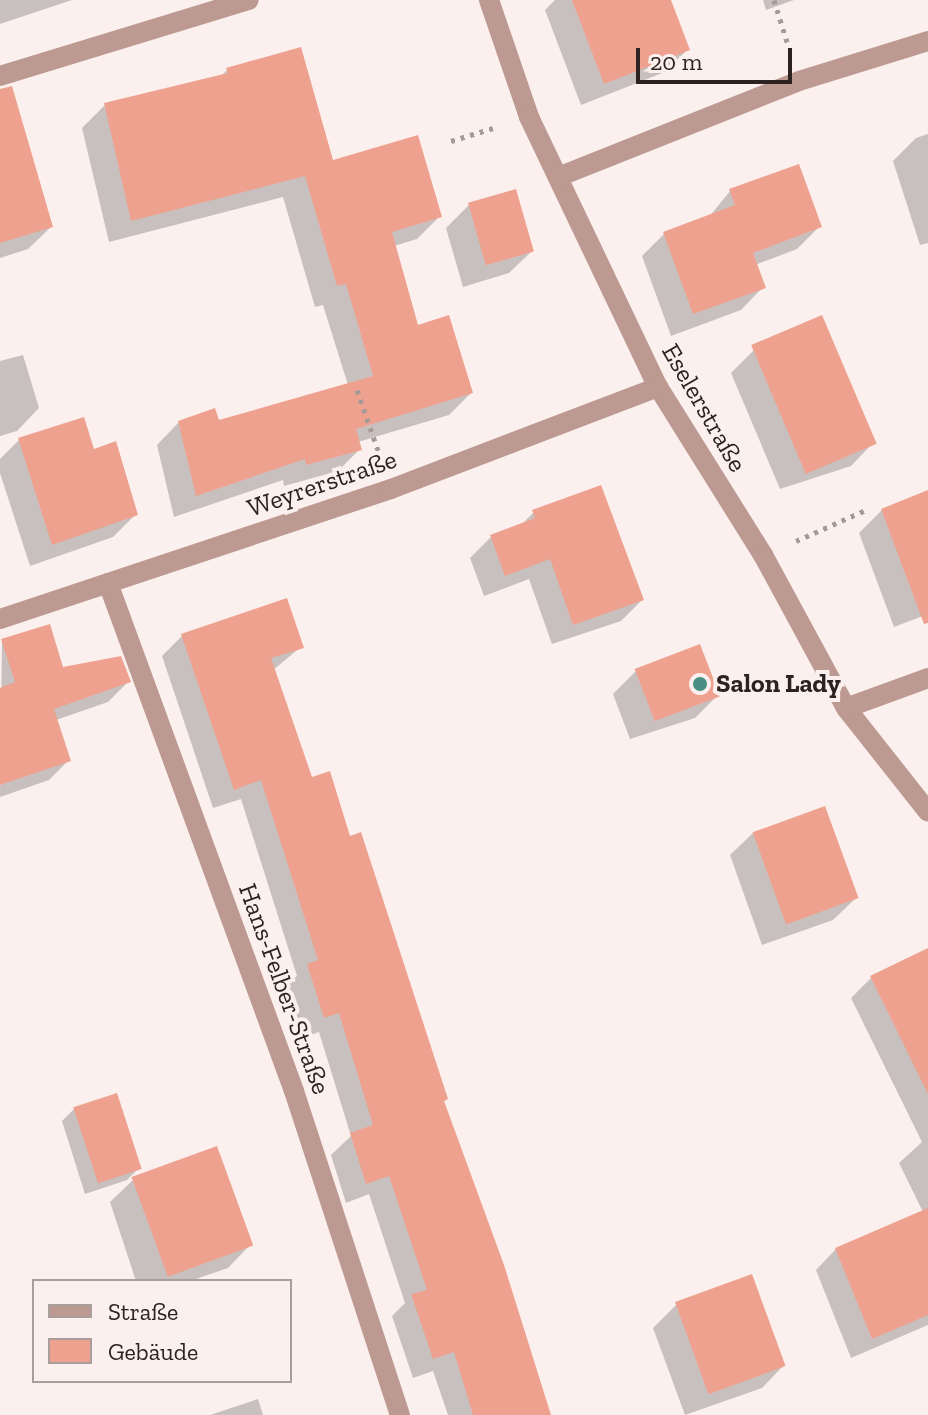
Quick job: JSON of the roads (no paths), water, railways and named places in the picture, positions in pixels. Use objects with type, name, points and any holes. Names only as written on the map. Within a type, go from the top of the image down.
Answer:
[{"type":"street","points":[[0,76],[249,0]]},
{"type":"street","name":"Eselerstraße","points":[[489,0],[529,117],[658,387],[763,555],[846,708],[928,812]]},
{"type":"street","points":[[558,177],[799,81],[928,41]]},
{"type":"street","name":"Weyrerstraße","points":[[0,619],[391,489],[658,387]]},
{"type":"street","name":"Hans-Felber-Straße","points":[[108,583],[294,1091],[400,1415]]},
{"type":"street","points":[[846,708],[928,678]]},
{"type":"place","name":"Salon Lady","points":[[700,684]]}]
